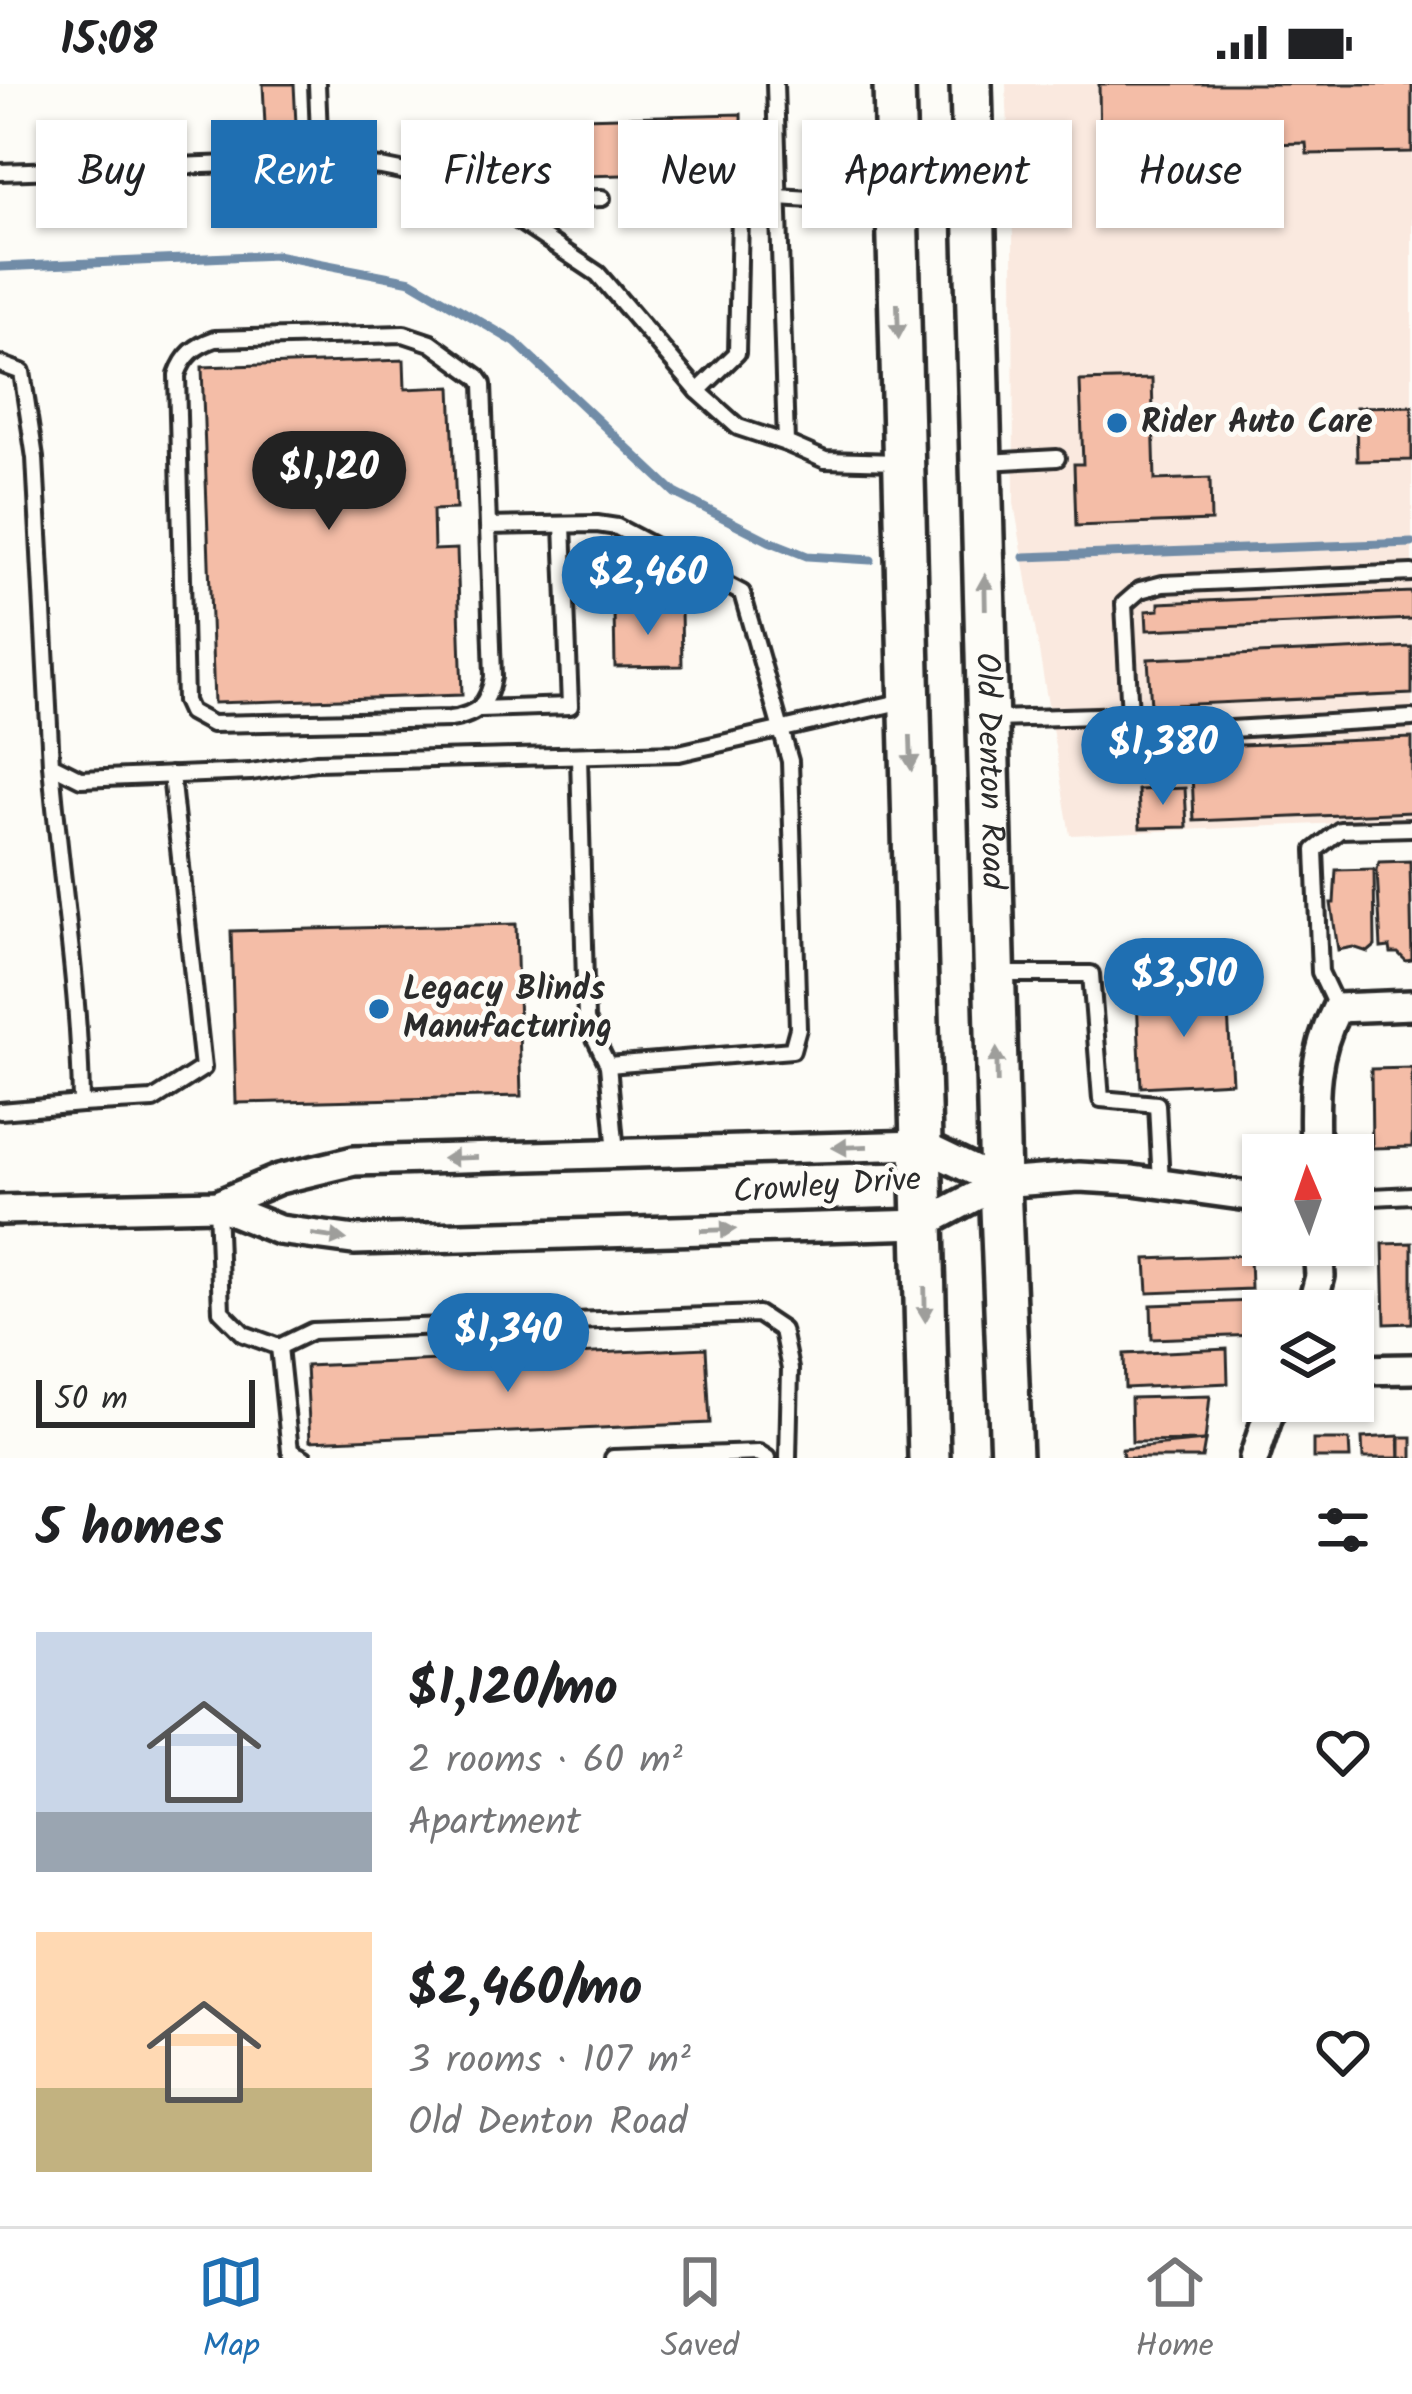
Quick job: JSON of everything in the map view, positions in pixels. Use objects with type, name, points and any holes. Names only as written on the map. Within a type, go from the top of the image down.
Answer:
[{"type":"main road","points":[[894,84],[894,120]]},
{"type":"main road","name":"Old Denton Road","points":[[971,84],[972,120]]},
{"type":"main road","points":[[896,228],[929,1458]]},
{"type":"main road","name":"Old Denton Road","points":[[975,228],[1011,1458]]},
{"type":"street","points":[[1315,1134],[1314,1074],[1321,1041],[1337,1008],[1412,1005]]},
{"type":"street","name":"Crowley Drive","points":[[0,1210],[217,1205],[279,1179],[355,1161],[921,1145],[1000,1183]]},
{"type":"street","points":[[1000,1183],[1079,1177],[1242,1195]]},
{"type":"street","name":"Crowley Drive","points":[[217,1205],[278,1230],[354,1240],[923,1224],[1000,1183]]},
{"type":"street","points":[[1374,1370],[1412,1370]]},
{"type":"street","points":[[1254,1458],[1266,1422]]},
{"type":"lane","points":[[317,84],[318,120]]},
{"type":"lane","points":[[775,84],[776,120]]},
{"type":"lane","points":[[0,172],[211,165]]},
{"type":"lane","points":[[377,167],[436,178],[507,213],[598,274],[698,392],[738,427],[825,460],[902,462]]},
{"type":"lane","points":[[786,443],[778,197],[802,198]]},
{"type":"lane","points":[[594,198],[602,198]]},
{"type":"lane","points":[[698,392],[737,352],[740,228]]},
{"type":"lane","points":[[480,709],[490,696],[494,677],[483,384],[478,377],[431,343],[404,334],[215,339],[189,352],[181,364],[177,375],[184,686],[190,712],[212,724],[450,719],[480,709],[570,706],[563,525]]},
{"type":"lane","points":[[0,364],[22,372],[35,458],[51,764],[61,892],[80,1034],[81,1104]]},
{"type":"lane","points":[[982,462],[1057,458]]},
{"type":"lane","points":[[488,526],[616,527],[742,593],[790,761],[798,1028],[792,1050],[608,1065]]},
{"type":"lane","points":[[1412,573],[1163,584],[1140,590],[1124,604],[1122,628],[1130,715],[1147,734],[1412,718]]},
{"type":"lane","points":[[51,764],[81,779],[251,772],[316,762],[679,753],[909,700]]},
{"type":"lane","points":[[988,720],[1130,715]]},
{"type":"lane","points":[[579,756],[586,1020],[608,1065],[616,1154]]},
{"type":"lane","points":[[0,1111],[152,1100],[203,1068],[171,776]]},
{"type":"lane","points":[[1337,1008],[1320,972],[1315,850],[1340,830],[1412,828]]},
{"type":"lane","points":[[994,974],[1091,974],[1101,1099],[1153,1102],[1160,1108],[1161,1184]]},
{"type":"lane","points":[[1374,1197],[1412,1195]]},
{"type":"lane","points":[[217,1205],[221,1311],[244,1334],[279,1346],[312,1331],[758,1314],[782,1330],[790,1369],[788,1458]]},
{"type":"lane","points":[[279,1346],[290,1451],[304,1458]]},
{"type":"lane","points":[[613,1458],[758,1454],[767,1458]]},
{"type":"shaded area","points":[[1006,84],[1412,84],[1412,820],[1070,835],[1014,503],[1013,228],[1072,228],[1072,120],[1008,120]]},
{"type":"building","points":[[263,84],[294,84],[296,120],[265,120]]},
{"type":"building","points":[[1099,84],[1412,84],[1412,152],[1307,154],[1306,143],[1284,144],[1284,120],[1100,120]]},
{"type":"building","points":[[741,114],[741,120],[618,120],[618,175],[594,176],[594,120],[581,118]]},
{"type":"building","points":[[404,360],[405,389],[451,387],[456,509],[433,510],[434,550],[457,549],[462,695],[214,703],[202,367]]},
{"type":"building","name":"Rider Auto Care","points":[[1152,379],[1155,480],[1210,478],[1211,521],[1076,526],[1074,464],[1083,464],[1080,381]]},
{"type":"building","points":[[1412,406],[1412,460],[1357,461],[1356,407]]},
{"type":"building","points":[[1412,592],[1412,619],[1147,630],[1146,611],[1159,610],[1159,603]]},
{"type":"building","points":[[681,609],[682,666],[615,667],[614,610]]},
{"type":"building","points":[[1412,647],[1412,694],[1151,706],[1148,659]]},
{"type":"building","points":[[1412,738],[1412,812],[1194,821],[1191,747]]},
{"type":"building","points":[[1185,788],[1187,827],[1140,828],[1138,790]]},
{"type":"building","points":[[1410,861],[1412,960],[1406,961],[1391,953],[1390,947],[1381,948],[1377,870],[1379,862]]},
{"type":"building","points":[[1374,869],[1375,946],[1368,952],[1353,947],[1338,950],[1331,903],[1336,870]]},
{"type":"building","points":[[516,924],[521,1096],[236,1103],[231,931]]},
{"type":"building","points":[[1227,994],[1232,1082],[1141,1087],[1137,998]]},
{"type":"building","points":[[1412,1068],[1412,1147],[1374,1148],[1371,1069]]},
{"type":"building","points":[[1412,1243],[1412,1323],[1385,1324],[1383,1244]]},
{"type":"building","points":[[1242,1255],[1242,1266],[1250,1266],[1251,1289],[1148,1293],[1146,1259]]},
{"type":"building","points":[[1242,1301],[1242,1336],[1152,1339],[1151,1305]]},
{"type":"building","points":[[706,1348],[710,1423],[310,1441],[306,1366]]},
{"type":"building","points":[[1227,1349],[1228,1383],[1125,1388],[1124,1354]]},
{"type":"building","points":[[1210,1396],[1205,1441],[1132,1442],[1131,1398]]},
{"type":"building","points":[[1399,1436],[1400,1458],[1363,1458],[1362,1438]]},
{"type":"building","points":[[1400,1437],[1412,1437],[1412,1458],[1400,1458]]},
{"type":"building","points":[[1313,1440],[1349,1440],[1350,1458],[1313,1458]]},
{"type":"building","points":[[1205,1441],[1202,1458],[1123,1458],[1122,1449]]},
{"type":"waterway","points":[[0,267],[276,255],[411,281],[515,342],[675,493],[807,556],[871,560]]},
{"type":"waterway","points":[[1024,557],[1412,543]]},
{"type":"place","name":"Rider Auto Care","points":[[1117,423]]},
{"type":"place","name":"Legacy Blinds Manufacturing","points":[[379,1009]]}]
